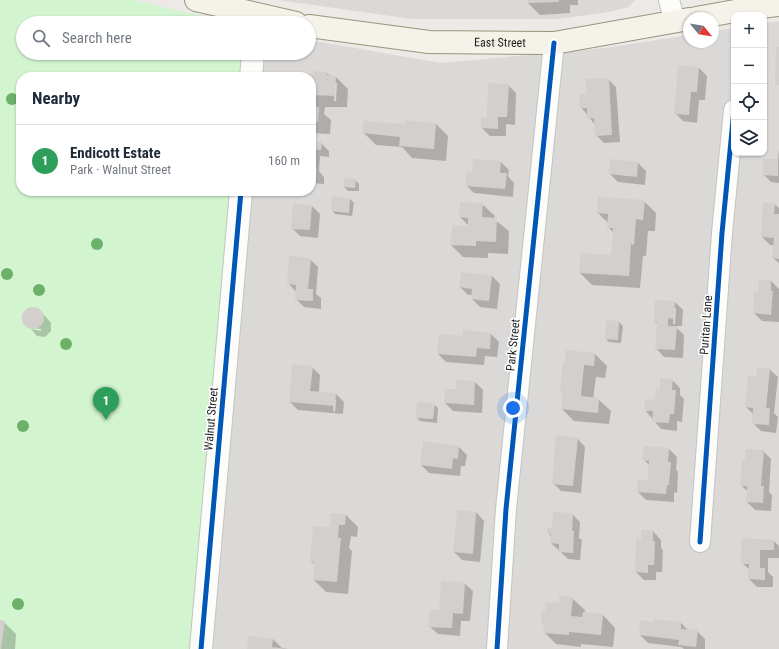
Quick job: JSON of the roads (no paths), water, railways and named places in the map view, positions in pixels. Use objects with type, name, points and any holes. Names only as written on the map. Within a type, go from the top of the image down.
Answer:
[{"type":"main road","points":[[196,0],[247,16]]},
{"type":"main road","points":[[719,14],[779,5]]},
{"type":"main road","name":"East Street","points":[[316,27],[428,42],[554,43],[682,21]]},
{"type":"street","points":[[669,0],[682,21]]},
{"type":"street","name":"Park Street","points":[[497,649],[506,509],[554,43]]},
{"type":"street","points":[[251,72],[252,60]]},
{"type":"street","name":"Puritan Lane","points":[[700,542],[722,233],[733,120]]},
{"type":"street","name":"Walnut Street","points":[[200,649],[241,196]]},
{"type":"place","name":"Endicott Estate","points":[[106,420]]}]
